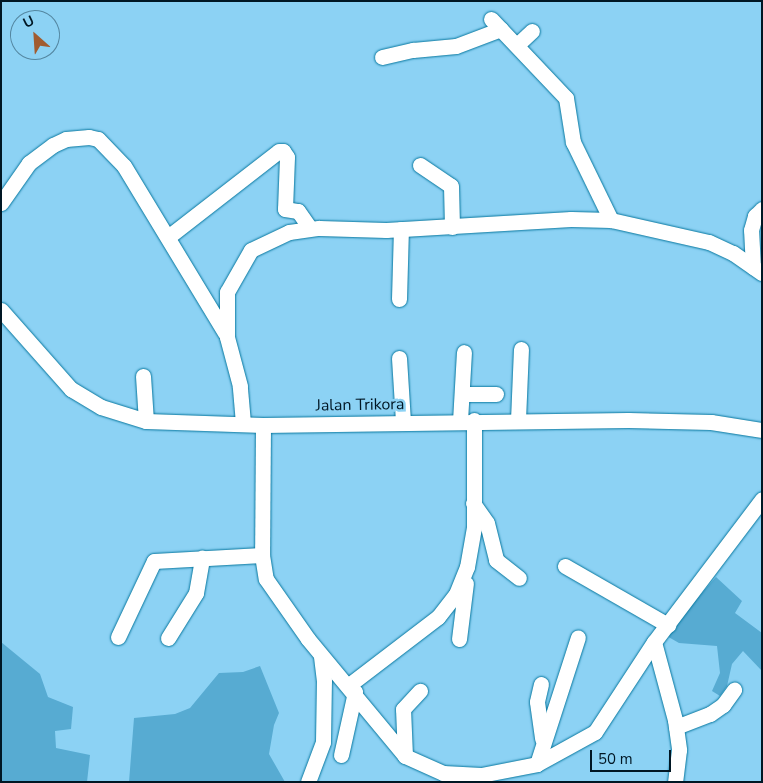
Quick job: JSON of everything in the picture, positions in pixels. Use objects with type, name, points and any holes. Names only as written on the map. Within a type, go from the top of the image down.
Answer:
[{"type":"street","points":[[382,57],[413,50],[456,46],[496,24],[518,44],[566,98],[573,142],[611,220]]},
{"type":"street","points":[[518,44],[532,31]]},
{"type":"street","points":[[1,203],[22,172],[39,154],[66,139],[89,137],[98,139],[117,156],[168,237],[227,337]]},
{"type":"street","points":[[168,237],[283,151],[287,157],[284,208],[298,211],[310,228]]},
{"type":"street","points":[[420,165],[452,186],[452,227]]},
{"type":"street","points":[[757,270],[752,222],[762,209]]},
{"type":"street","points":[[243,423],[240,386],[227,337],[227,292],[251,250],[276,236],[310,228],[401,230],[571,219],[611,220],[708,242],[757,270]]},
{"type":"street","points":[[399,299],[401,230]]},
{"type":"street","points":[[202,295],[227,292]]},
{"type":"street","name":"Jalan Trikora","points":[[1,310],[71,389],[100,408],[146,421],[264,425],[467,420],[711,422],[762,430]]},
{"type":"street","points":[[518,420],[521,349]]},
{"type":"street","points":[[459,640],[474,528],[474,503],[467,420],[462,394],[464,352]]},
{"type":"street","points":[[399,358],[403,422]]},
{"type":"street","points":[[143,376],[146,421]]},
{"type":"street","points":[[462,394],[496,394]]},
{"type":"street","points":[[264,425],[262,555],[266,579],[321,655],[352,688],[405,756],[443,773],[481,775],[537,764],[596,732],[654,642],[762,500]]},
{"type":"street","points":[[474,503],[487,522],[496,560],[519,578]]},
{"type":"street","points":[[118,637],[154,560],[262,555]]},
{"type":"street","points":[[168,638],[196,593],[202,558]]},
{"type":"street","points":[[342,755],[352,688],[438,617],[456,594],[468,566]]},
{"type":"street","points":[[565,566],[668,625]]},
{"type":"street","points":[[537,764],[578,637]]},
{"type":"street","points":[[654,642],[676,727],[678,771],[675,782]]},
{"type":"street","points":[[308,782],[323,742],[325,690],[321,655]]},
{"type":"street","points":[[541,684],[537,702],[543,741]]},
{"type":"street","points":[[405,756],[403,709],[420,690]]},
{"type":"street","points":[[676,727],[710,714],[723,705],[734,690]]},
{"type":"shaded area","points":[[716,577],[742,601],[735,613],[762,633],[762,671],[743,651],[732,664],[727,686],[720,696],[712,691],[720,673],[717,646],[679,643],[665,635]]},
{"type":"shaded area","points":[[1,642],[40,674],[48,697],[73,707],[71,729],[55,731],[56,748],[90,755],[87,782],[1,782]]},
{"type":"shaded area","points":[[260,666],[279,713],[274,725],[269,754],[285,782],[129,782],[134,718],[175,714],[190,708],[219,673],[243,672]]}]
